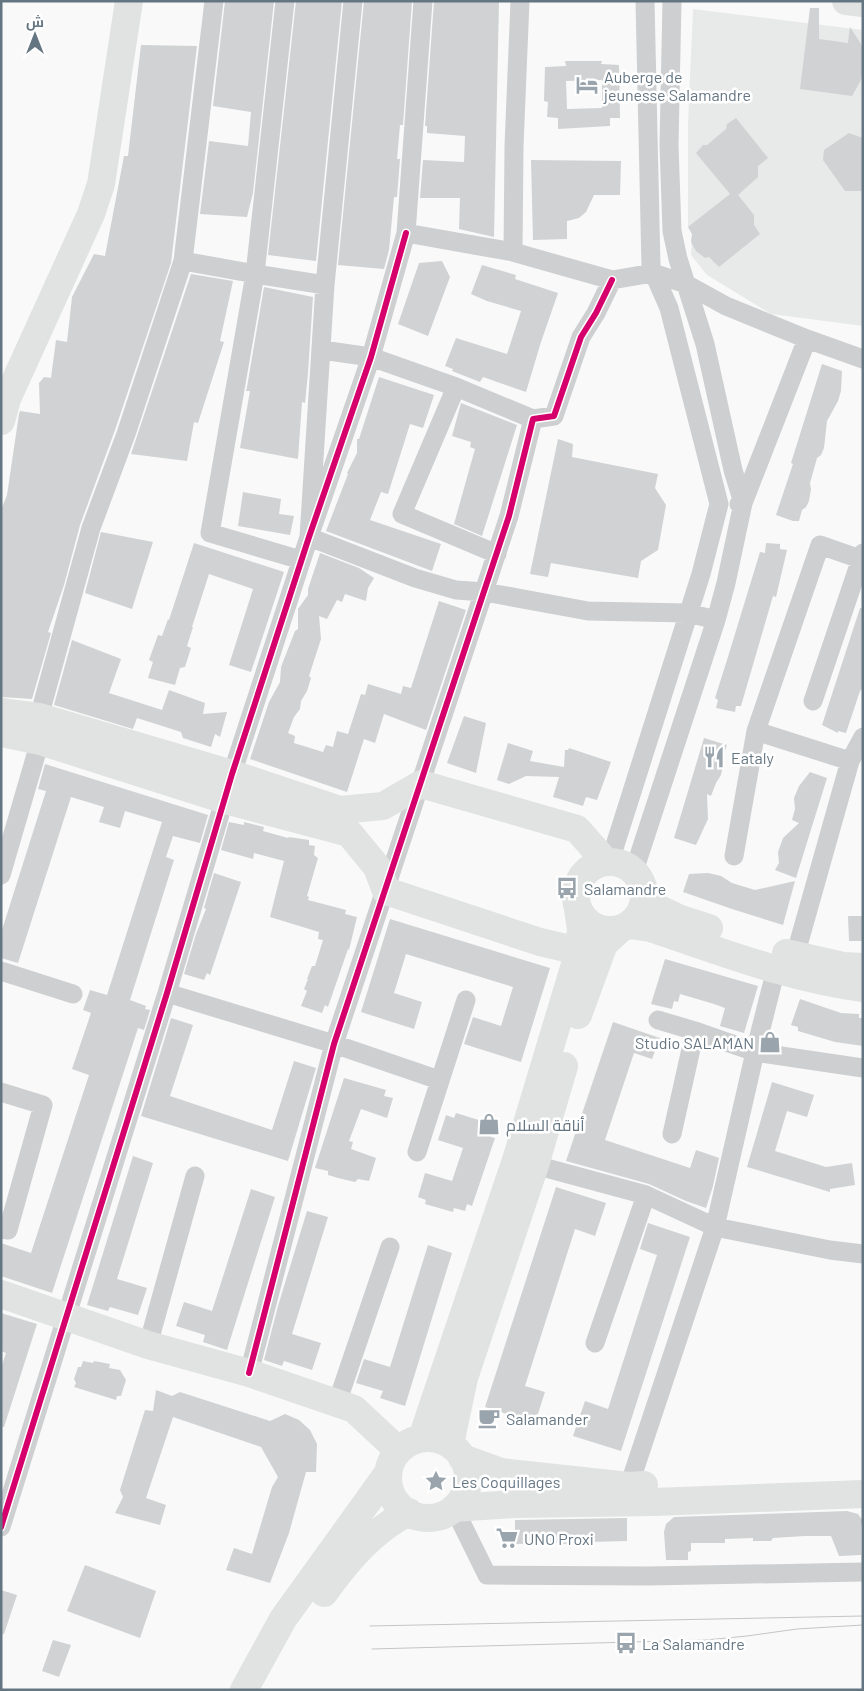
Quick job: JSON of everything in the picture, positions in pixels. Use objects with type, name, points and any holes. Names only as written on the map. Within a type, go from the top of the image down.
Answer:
[{"type":"street","points":[[1,421],[7,399],[91,214],[101,184],[129,1]]},
{"type":"street","points":[[1,875],[91,528],[126,434],[183,261],[214,1]]},
{"type":"street","points":[[285,1],[255,274],[210,533],[301,560]]},
{"type":"street","points":[[309,537],[325,285],[353,1]]},
{"type":"street","points":[[1,1527],[168,993],[232,774],[301,560],[371,357],[406,233],[423,1]]},
{"type":"street","points":[[513,252],[514,146],[520,1]]},
{"type":"street","points":[[623,872],[688,613],[702,574],[719,504],[669,308],[650,267],[645,1]]},
{"type":"street","points":[[672,1],[670,145],[672,231],[678,259],[705,344],[743,503]]},
{"type":"street","points":[[846,1],[863,3]]},
{"type":"street","points":[[406,233],[513,252],[612,280],[653,273],[686,284],[726,306],[807,339],[863,359]]},
{"type":"street","points":[[183,261],[325,285]]},
{"type":"street","points":[[322,350],[371,357],[456,387],[532,419],[554,416],[581,337],[596,313],[612,280]]},
{"type":"street","points":[[623,872],[716,620],[743,503],[807,339]]},
{"type":"street","points":[[456,387],[402,514],[497,554]]},
{"type":"street","points":[[249,1373],[334,1044],[485,592],[509,516],[532,419]]},
{"type":"street","points":[[719,504],[743,503]]},
{"type":"street","points":[[309,537],[414,578],[456,590],[485,592],[588,611],[688,613],[716,620]]},
{"type":"street","points":[[734,856],[756,732],[820,545],[862,558],[813,701]]},
{"type":"street","points":[[1,712],[224,800],[349,833],[377,868],[386,891]]},
{"type":"street","points":[[1,733],[40,729],[232,774],[340,810],[383,806],[421,784],[577,829],[623,872],[655,907],[836,985],[863,988]]},
{"type":"street","points":[[756,732],[850,762]]},
{"type":"street","points":[[629,1486],[715,1228],[755,1052],[786,963],[850,762],[863,737]]},
{"type":"street","points":[[1,1294],[148,1345],[249,1373],[354,1409],[393,1462],[388,1486],[393,1498],[402,1508],[414,1516],[428,1518],[442,1515],[454,1508],[462,1498],[467,1484],[467,1470],[456,1451],[464,1378],[535,1165],[583,998],[604,944],[638,916],[643,905],[623,872],[598,863],[580,877],[575,894],[581,929],[578,951],[516,1160],[422,1438]]},
{"type":"street","points":[[386,891],[540,942],[578,951]]},
{"type":"street","points":[[578,910],[585,920],[595,928],[607,931],[624,927],[650,928],[786,963],[863,968]]},
{"type":"street","points":[[1,971],[73,994]]},
{"type":"street","points":[[168,993],[334,1044],[439,1080]]},
{"type":"street","points":[[417,1152],[466,1000]]},
{"type":"street","points":[[658,1020],[755,1052],[863,1068]]},
{"type":"street","points":[[672,1134],[695,1031]]},
{"type":"street","points":[[1,1092],[43,1105],[8,1230],[1,1229]]},
{"type":"street","points":[[535,1165],[646,1196],[715,1228],[830,1250],[863,1254]]},
{"type":"street","points":[[148,1345],[195,1176]]},
{"type":"street","points":[[595,1343],[646,1196]]},
{"type":"street","points":[[337,1402],[390,1247]]},
{"type":"street","points":[[244,1690],[283,1619],[409,1442],[422,1438],[441,1440],[456,1451],[501,1472],[629,1486],[863,1479]]},
{"type":"street","points":[[454,1508],[515,1504],[654,1502],[863,1494]]},
{"type":"street","points":[[454,1508],[487,1575],[649,1576],[863,1572]]},
{"type":"street","points":[[265,1690],[301,1626],[354,1556],[375,1534],[409,1512]]},
{"type":"shaded area","points":[[693,9],[863,30],[863,326],[771,314],[707,275],[691,255],[692,234],[688,227],[688,123]]},
{"type":"building","points":[[225,1],[274,1],[253,193],[247,217],[200,214],[209,141],[248,146],[251,112],[213,106]]},
{"type":"building","points":[[296,1],[342,1],[316,261],[268,255]]},
{"type":"building","points":[[364,1],[412,1],[403,125],[400,125],[397,159],[400,159],[397,197],[394,197],[389,250],[384,269],[338,265]]},
{"type":"building","points":[[434,1],[499,1],[494,237],[459,229],[460,198],[420,198],[423,160],[464,162],[465,136],[427,133],[427,126],[425,126]]},
{"type":"building","points":[[810,8],[819,8],[819,39],[848,43],[850,27],[861,44],[863,50],[863,73],[852,96],[800,89]]},
{"type":"building","points":[[141,45],[197,46],[171,263],[115,430],[80,525],[64,585],[48,632],[51,633],[32,699],[1,697],[1,510],[7,495],[19,414],[20,411],[40,414],[39,383],[44,377],[51,378],[56,340],[67,342],[72,297],[94,254],[105,256],[124,156],[128,156]]},
{"type":"building","points":[[565,61],[602,61],[601,64],[619,65],[620,118],[610,118],[610,126],[558,129],[558,118],[547,117],[548,102],[544,101],[545,67],[566,66]],"holes":[[[602,80],[602,108],[567,109],[566,81]]]},
{"type":"building","points":[[736,118],[768,158],[758,166],[758,177],[738,195],[754,215],[754,225],[760,234],[719,267],[709,257],[705,258],[696,251],[691,242],[692,234],[688,227],[730,194],[696,153],[703,145],[707,145],[726,129],[727,124]]},
{"type":"building","points":[[849,133],[863,138],[863,191],[845,191],[823,160],[824,150]]},
{"type":"building","points":[[531,160],[621,161],[620,195],[594,195],[586,212],[579,218],[567,221],[567,239],[533,240]]},
{"type":"building","points":[[442,261],[450,277],[428,336],[398,324],[419,263]]},
{"type":"building","points":[[482,265],[516,275],[515,279],[558,293],[526,392],[483,377],[480,382],[452,371],[453,369],[445,366],[456,338],[507,354],[521,311],[471,294]]},
{"type":"building","points":[[191,274],[233,281],[220,341],[224,342],[198,423],[194,422],[187,461],[131,454]]},
{"type":"building","points":[[264,287],[313,297],[308,373],[305,403],[302,402],[298,459],[240,448],[250,391],[246,391]]},
{"type":"building","points":[[822,364],[842,371],[841,391],[838,401],[827,421],[824,448],[821,455],[817,458],[810,483],[809,501],[802,510],[799,521],[793,521],[776,515]]},
{"type":"building","points":[[379,377],[434,395],[423,428],[410,424],[388,494],[381,492],[370,520],[441,544],[432,571],[326,531],[347,473],[357,453],[357,439],[359,439]]},
{"type":"building","points":[[461,403],[517,425],[482,536],[454,524],[475,449],[470,447],[471,442],[452,436]]},
{"type":"building","points":[[558,439],[573,444],[572,457],[658,474],[655,488],[666,505],[658,550],[641,561],[638,578],[551,563],[548,577],[530,574]]},
{"type":"building","points":[[243,492],[281,499],[279,514],[294,516],[290,535],[238,526]]},
{"type":"building","points":[[101,532],[153,542],[132,609],[85,593]]},
{"type":"building","points":[[194,543],[284,572],[251,672],[229,665],[253,589],[209,574],[187,646],[191,648],[185,667],[180,668],[175,685],[148,678],[153,662],[149,660],[158,635],[162,636],[169,620]]},
{"type":"building","points":[[766,543],[780,544],[780,549],[787,550],[776,597],[773,596],[741,706],[736,706],[735,712],[716,708],[718,700],[715,698],[760,552],[765,553]]},
{"type":"building","points":[[320,553],[359,568],[374,578],[368,588],[366,601],[345,594],[342,602],[337,600],[327,619],[319,616],[321,639],[309,676],[311,678],[307,691],[301,701],[300,709],[294,717],[288,733],[295,736],[294,743],[323,752],[326,745],[333,747],[337,731],[348,734],[361,694],[365,695],[368,684],[401,694],[403,686],[411,688],[439,601],[466,610],[426,730],[384,714],[375,743],[364,739],[347,792],[250,759],[269,702],[280,682],[281,667],[295,631],[298,629],[298,609],[308,595],[308,589]]},
{"type":"building","points":[[860,608],[863,608],[863,688],[860,691],[846,733],[838,731],[838,733],[822,725]]},
{"type":"building","points":[[72,640],[121,659],[109,693],[162,710],[169,690],[205,703],[203,714],[227,712],[220,737],[215,734],[211,747],[183,738],[181,732],[137,718],[133,729],[54,705]]},
{"type":"building","points":[[464,716],[486,723],[476,773],[447,763]]},
{"type":"building","points":[[704,738],[727,745],[721,775],[711,796],[707,794],[708,819],[696,845],[674,838]]},
{"type":"building","points":[[508,743],[533,751],[530,761],[564,767],[565,750],[569,748],[611,762],[597,800],[586,797],[583,806],[553,797],[559,777],[526,776],[509,784],[497,780]]},
{"type":"building","points":[[45,764],[208,815],[200,843],[173,836],[166,857],[174,860],[130,1000],[146,1006],[145,1009],[150,1010],[144,1030],[138,1028],[52,1293],[1,1276],[1,1243],[31,1253],[89,1075],[72,1069],[91,1013],[83,1010],[90,990],[107,995],[162,822],[125,811],[120,828],[99,822],[104,807],[71,797],[18,963],[1,958],[1,933],[46,791],[38,789]]},
{"type":"building","points":[[810,772],[827,778],[796,878],[775,870],[779,863],[778,852],[783,838],[799,823],[792,820],[795,809],[794,798],[799,786]]},
{"type":"building","points":[[229,822],[244,825],[244,822],[264,827],[263,831],[288,838],[309,840],[309,845],[315,846],[314,855],[318,858],[307,896],[309,897],[308,900],[346,910],[345,914],[357,917],[349,950],[328,1007],[325,1005],[322,1013],[301,1006],[307,991],[304,989],[307,979],[312,966],[315,966],[323,940],[318,939],[319,932],[270,917],[284,861],[254,853],[253,859],[221,850]]},
{"type":"building","points":[[214,873],[241,882],[210,975],[207,973],[204,980],[184,974],[206,909],[204,908]]},
{"type":"building","points":[[708,873],[721,876],[732,883],[755,890],[795,881],[783,925],[683,892],[689,874]]},
{"type":"building","points":[[848,916],[863,916],[863,941],[849,941]]},
{"type":"building","points":[[390,919],[550,968],[521,1062],[464,1044],[473,1017],[501,1026],[513,987],[406,954],[394,993],[422,1002],[414,1029],[361,1012]]},
{"type":"building","points":[[665,959],[758,986],[744,1033],[720,1026],[725,1008],[714,1004],[680,994],[678,1002],[674,1001],[672,1009],[651,1004]]},
{"type":"building","points":[[800,999],[841,1013],[859,1014],[859,1018],[863,1018],[863,1046],[835,1042],[798,1031],[798,1027],[791,1025]]},
{"type":"building","points":[[171,1018],[193,1025],[170,1096],[272,1130],[294,1061],[316,1068],[288,1161],[141,1116]]},
{"type":"building","points":[[613,1022],[660,1038],[652,1059],[634,1053],[605,1140],[690,1168],[696,1150],[719,1158],[706,1208],[649,1184],[566,1161]]},
{"type":"building","points":[[344,1078],[386,1090],[384,1096],[393,1098],[387,1118],[361,1109],[349,1141],[353,1142],[351,1149],[376,1158],[369,1181],[358,1179],[355,1182],[338,1178],[328,1175],[328,1171],[315,1168]]},
{"type":"building","points":[[772,1082],[814,1095],[807,1117],[787,1111],[775,1151],[826,1167],[852,1163],[855,1185],[830,1189],[830,1192],[747,1167]]},
{"type":"building","points":[[456,1113],[495,1125],[491,1137],[495,1138],[472,1206],[467,1204],[465,1211],[454,1208],[453,1212],[425,1204],[426,1200],[418,1197],[425,1173],[452,1181],[463,1148],[438,1140],[446,1115],[454,1118]]},
{"type":"building","points":[[133,1156],[153,1163],[117,1279],[147,1288],[138,1315],[110,1307],[108,1311],[87,1305]]},
{"type":"building","points":[[556,1187],[606,1203],[595,1236],[575,1229],[525,1386],[545,1392],[535,1423],[485,1407]]},
{"type":"building","points":[[251,1189],[275,1197],[227,1350],[203,1342],[205,1335],[176,1326],[184,1302],[212,1311]]},
{"type":"building","points":[[307,1211],[328,1217],[292,1334],[321,1343],[312,1370],[284,1361],[282,1366],[264,1360],[278,1306]]},
{"type":"building","points":[[648,1223],[690,1237],[621,1451],[573,1436],[585,1401],[608,1409],[657,1255],[640,1249]]},
{"type":"building","points":[[428,1245],[452,1253],[405,1406],[380,1398],[383,1391],[356,1383],[364,1359],[390,1367]]},
{"type":"building","points":[[1,1313],[37,1324],[4,1427],[1,1427],[1,1368],[6,1353],[1,1351]]},
{"type":"building","points":[[83,1361],[110,1364],[109,1368],[120,1370],[126,1380],[121,1396],[117,1396],[116,1400],[74,1387],[76,1383],[74,1379],[78,1367],[81,1367]]},
{"type":"building","points":[[156,1390],[172,1396],[180,1392],[270,1421],[285,1414],[299,1420],[310,1430],[317,1444],[316,1472],[306,1472],[289,1533],[270,1583],[226,1570],[234,1548],[252,1554],[272,1487],[278,1477],[261,1447],[173,1417],[146,1498],[166,1505],[160,1525],[115,1513],[123,1497],[120,1490],[145,1410],[153,1411]]},
{"type":"building","points":[[847,1511],[858,1514],[863,1521],[861,1526],[861,1555],[839,1556],[831,1536],[805,1536],[773,1538],[771,1541],[753,1541],[753,1538],[725,1539],[725,1543],[691,1543],[688,1560],[666,1560],[664,1532],[666,1524],[674,1517]]},
{"type":"building","points":[[627,1518],[627,1541],[588,1542],[589,1545],[563,1543],[515,1544],[515,1520]]},
{"type":"building","points":[[85,1565],[156,1591],[140,1638],[67,1611]]},
{"type":"building","points":[[1,1590],[17,1595],[4,1634],[1,1634]]},
{"type":"building","points":[[53,1640],[71,1645],[59,1677],[42,1671]]},
{"type":"tram line","points":[[370,1626],[863,1616]]},
{"type":"tram line","points":[[372,1649],[706,1640],[797,1629],[863,1625]]},
{"type":"cycle path","points":[[1,1527],[167,993],[232,774],[309,537],[371,357],[406,233]]},
{"type":"cycle path","points":[[249,1373],[334,1044],[509,516],[533,419],[554,416],[581,337],[596,313],[612,280]]},
{"type":"place","name":"Auberge de jeunesse Salamandre","points":[[587,85]]},
{"type":"place","name":"Eataly","points":[[714,757]]},
{"type":"place","name":"Salamandre","points":[[567,888]]},
{"type":"place","name":"Studio SALAMAN","points":[[770,1042]]},
{"type":"place","name":"أناقة السلام","points":[[489,1124]]},
{"type":"place","name":"Salamander","points":[[489,1418]]},
{"type":"place","name":"Les Coquillages","points":[[436,1481]]},
{"type":"place","name":"UNO Proxi","points":[[507,1538]]},
{"type":"place","name":"La Salamandre","points":[[626,1643]]}]
